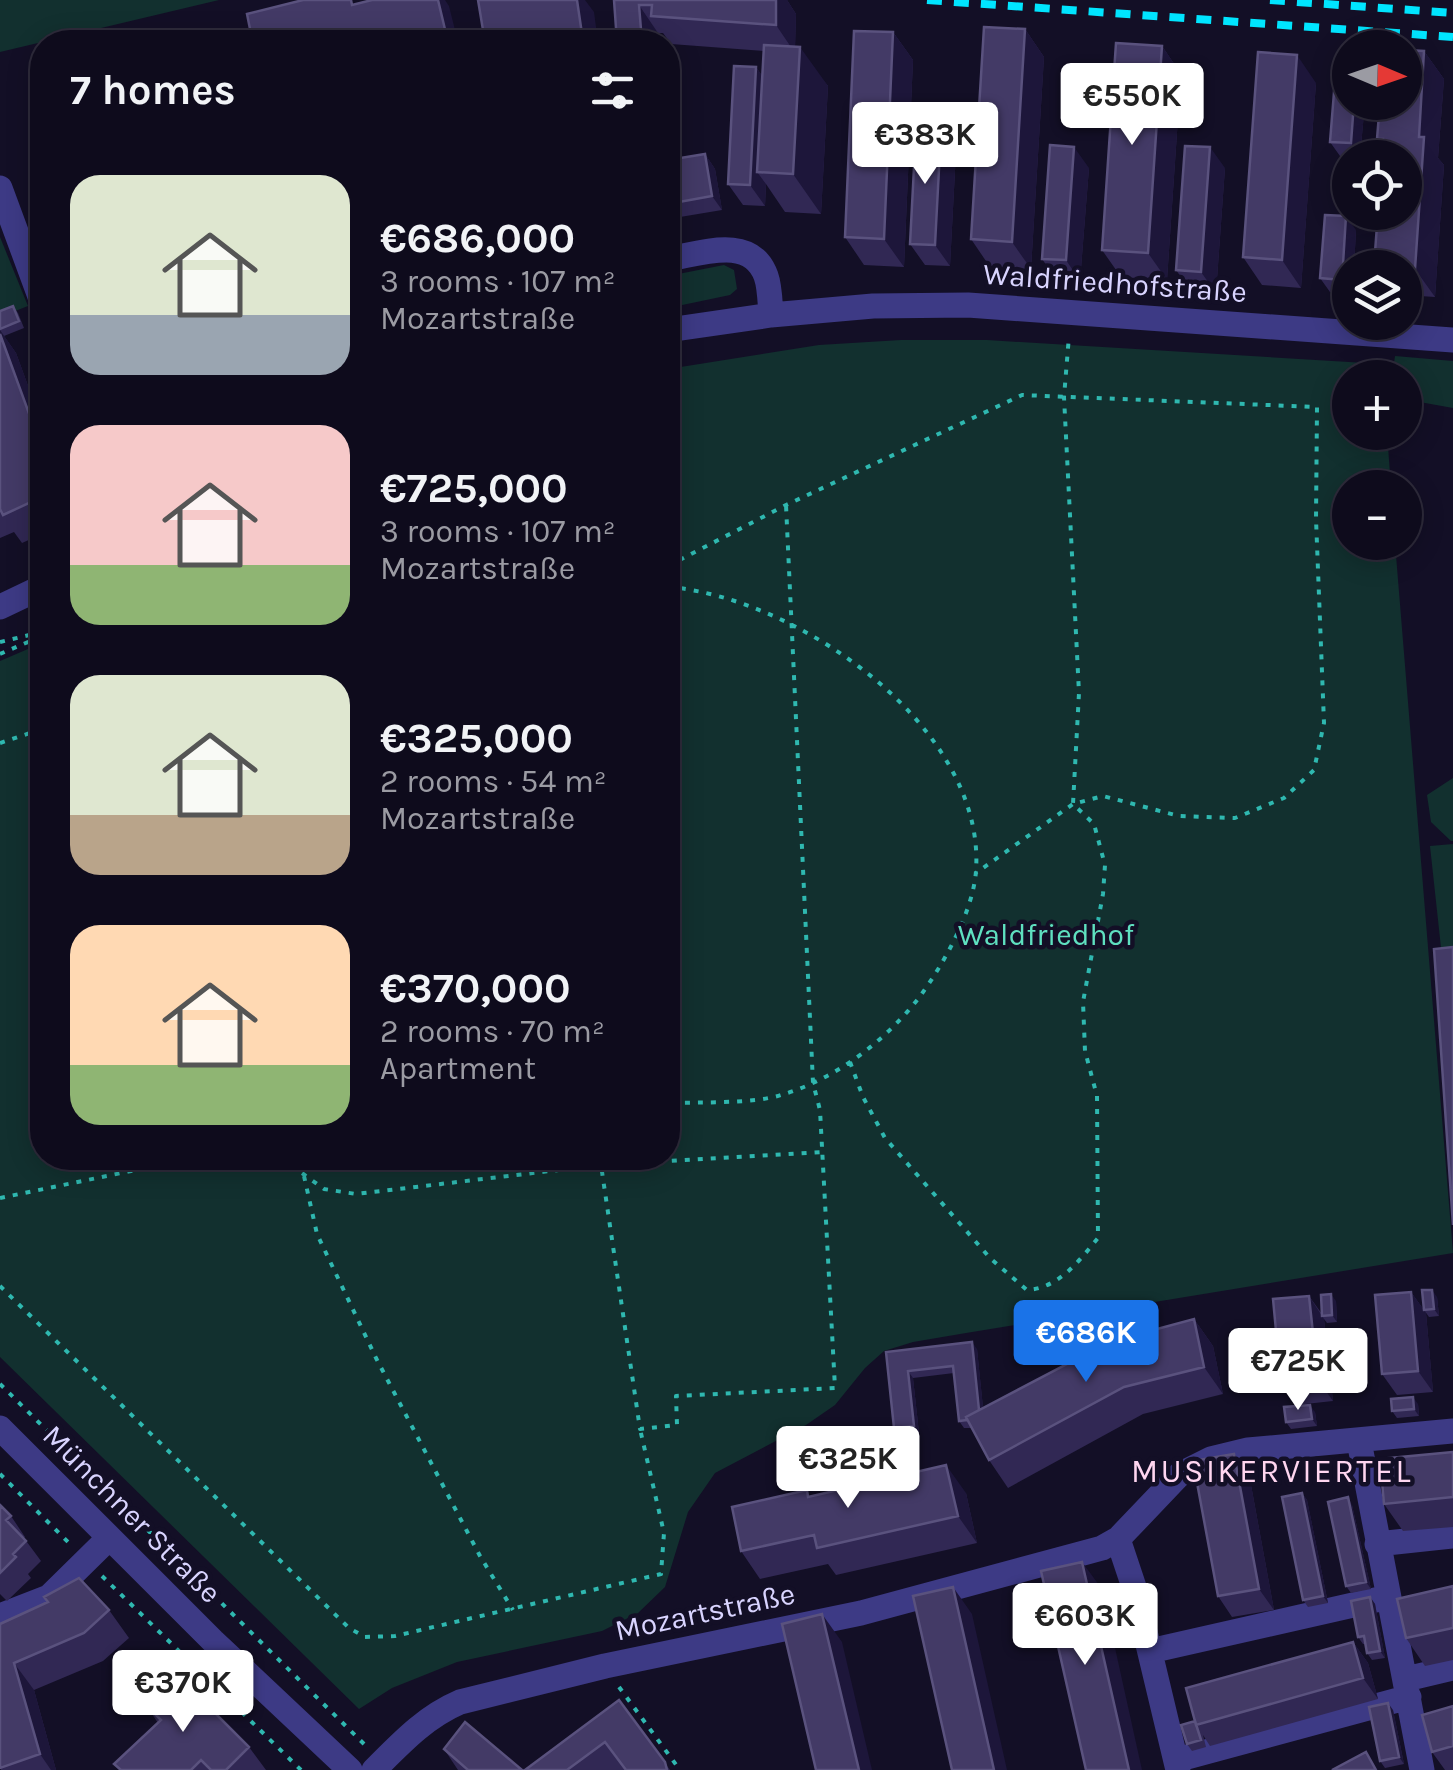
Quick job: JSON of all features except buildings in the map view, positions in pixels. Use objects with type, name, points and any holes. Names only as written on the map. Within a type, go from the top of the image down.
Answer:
[{"type":"street","points":[[0,188],[30,269]]},
{"type":"street","points":[[680,257],[734,248],[756,257],[767,277],[772,315]]},
{"type":"street","name":"Waldfriedhofstraße","points":[[680,328],[772,315],[912,304],[1453,340]]},
{"type":"street","points":[[0,606],[30,592]]},
{"type":"street","name":"Münchner Straße","points":[[0,1428],[350,1770]]},
{"type":"street","name":"Mozartstraße","points":[[372,1760],[441,1710],[460,1702],[605,1666],[861,1612],[1102,1548],[1118,1538],[1178,1475],[1212,1459],[1248,1450],[1453,1431]]},
{"type":"street","points":[[1359,1441],[1422,1770]]},
{"type":"street","points":[[1377,1544],[1453,1536]]},
{"type":"street","points":[[0,1616],[49,1597],[109,1538]]},
{"type":"street","points":[[1118,1538],[1177,1765],[1408,1688],[1453,1668]]},
{"type":"street","points":[[1150,1651],[1388,1596]]},
{"type":"path","points":[[850,1062],[862,1097],[885,1138],[1003,1269],[1027,1290],[1046,1289],[1078,1262],[1098,1238],[1096,1096],[1085,1050],[1084,1002],[1103,894],[1104,865],[1094,824],[1073,804],[1079,693],[1064,396],[1070,326]]},
{"type":"path","points":[[680,560],[786,505],[1022,395],[1317,407],[1316,519],[1324,723],[1314,770],[1284,798],[1236,818],[1179,816],[1103,796],[1073,804],[976,873]]},
{"type":"path","points":[[640,1429],[677,1425],[676,1396],[835,1388],[820,1110],[813,1082],[786,505]]},
{"type":"path","points":[[680,588],[701,589],[752,605],[868,672],[904,707],[943,755],[962,789],[974,834],[976,873],[962,921],[941,968],[906,1014],[850,1062],[778,1096],[680,1100]]},
{"type":"path","points":[[0,642],[30,636]]},
{"type":"path","points":[[0,654],[30,640]]},
{"type":"path","points":[[0,743],[30,733]]},
{"type":"path","points":[[680,1160],[822,1152]]},
{"type":"path","points":[[0,1198],[136,1170]]},
{"type":"path","points":[[296,1170],[324,1189],[356,1194],[559,1170]]},
{"type":"path","points":[[0,1286],[349,1628],[365,1638],[396,1636],[661,1574],[664,1534],[640,1429],[602,1170]]},
{"type":"path","points":[[304,1176],[317,1234],[376,1358],[480,1556],[513,1610]]},
{"type":"path","points":[[0,1384],[372,1760]]},
{"type":"path","points":[[0,1474],[301,1770]]},
{"type":"path","points":[[605,1666],[680,1770]]},
{"type":"green space","points":[[0,0],[219,0],[93,30],[30,30],[30,45],[0,52]]},
{"type":"green space","points":[[0,237],[28,306],[0,317]]},
{"type":"green space","points":[[724,265],[734,270],[737,289],[730,295],[680,305],[680,274]]},
{"type":"green space","name":"Waldfriedhof","points":[[901,340],[987,340],[1332,361],[1332,450],[1388,450],[1390,470],[1332,470],[1332,560],[1396,560],[1453,1253],[913,1342],[884,1351],[835,1405],[806,1425],[715,1473],[688,1512],[665,1587],[638,1613],[602,1631],[457,1662],[392,1688],[359,1709],[0,1357],[0,661],[30,648],[30,1170],[680,1170],[680,367],[819,345]]},
{"type":"green space","points":[[1395,356],[1453,361],[1453,408],[1422,402],[1422,360],[1394,360]]},
{"type":"green space","points":[[1453,778],[1451,841],[1431,822],[1427,795]]},
{"type":"green space","points":[[1453,844],[1453,962],[1443,966],[1430,846]]},
{"type":"railway","points":[[927,0],[1453,37]]},
{"type":"railway","points":[[1270,0],[1453,13]]},
{"type":"district","name":"MUSIKERVIERTEL","points":[[1272,1471]]}]
